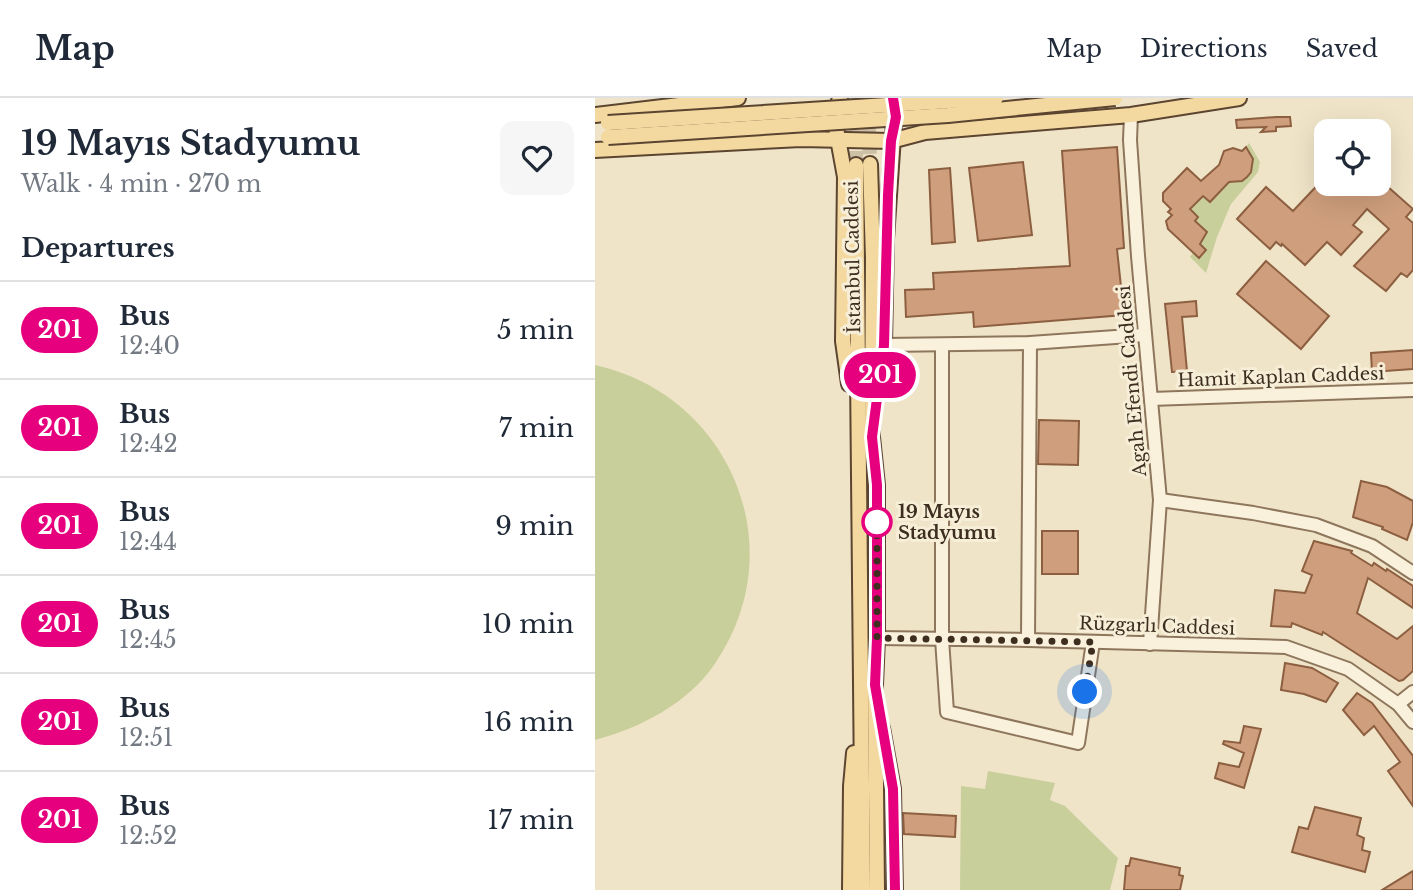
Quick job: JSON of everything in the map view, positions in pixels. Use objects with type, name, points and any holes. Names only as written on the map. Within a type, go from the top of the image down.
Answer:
[{"type":"main road","points":[[595,115],[738,98]]},
{"type":"main road","points":[[840,98],[834,117],[845,177],[843,341],[865,437]]},
{"type":"main road","points":[[865,437],[884,345],[891,141],[896,117],[894,98]]},
{"type":"main road","points":[[601,131],[996,98]]},
{"type":"main road","points":[[601,131],[948,115],[1115,98]]},
{"type":"main road","points":[[595,150],[801,139],[891,141],[925,132],[1131,115],[1238,98]]},
{"type":"main road","name":"İstanbul Caddesi","points":[[863,164],[873,258],[865,437],[868,685],[877,890]]},
{"type":"main road","name":"İstanbul Caddesi","points":[[849,890],[851,786],[877,638],[877,485],[865,437]]},
{"type":"main road","name":"İstanbul Caddesi","points":[[863,890],[868,685]]},
{"type":"main road","name":"İstanbul Caddesi","points":[[868,685],[893,789],[895,890]]},
{"type":"street","name":"Agah Efendi Caddesi","points":[[1131,115],[1130,140],[1160,500],[1150,644]]},
{"type":"street","points":[[884,345],[1030,343],[1145,335]]},
{"type":"street","points":[[1028,640],[1030,343]]},
{"type":"street","points":[[942,345],[942,639],[947,712],[1078,743],[1093,642]]},
{"type":"street","name":"Hamit Kaplan Caddesi","points":[[1151,399],[1413,390]]},
{"type":"street","points":[[1160,500],[1315,525],[1372,546],[1413,573]]},
{"type":"street","name":"Rüzgarlı Caddesi","points":[[877,638],[1286,647],[1348,669],[1398,704],[1413,722]]},
{"type":"street","points":[[1398,704],[1413,692]]},
{"type":"green space","points":[[1249,143],[1260,162],[1258,172],[1231,204],[1206,273],[1190,257],[1207,232],[1195,221],[1198,217],[1190,209],[1203,196],[1210,202],[1229,182],[1243,180],[1247,176],[1252,166],[1246,147]]},
{"type":"green space","points":[[595,365],[642,382],[682,408],[714,443],[736,483],[748,527],[749,573],[738,620],[714,665],[703,679],[661,713],[629,729],[595,740]]},
{"type":"green space","points":[[988,771],[1055,783],[1050,800],[1065,806],[1118,858],[1110,890],[960,890],[961,786],[985,789]]},
{"type":"building","points":[[1290,117],[1291,126],[1261,132],[1266,127],[1237,128],[1236,120]]},
{"type":"building","points":[[1117,147],[1124,248],[1117,249],[1124,315],[974,327],[973,312],[906,317],[905,290],[934,289],[933,273],[1070,266],[1062,151]]},
{"type":"building","points":[[1246,147],[1253,159],[1251,172],[1247,177],[1242,181],[1229,182],[1210,202],[1203,196],[1190,209],[1198,217],[1195,221],[1207,232],[1200,244],[1206,250],[1199,258],[1168,229],[1166,221],[1172,215],[1168,212],[1171,209],[1163,201],[1163,193],[1187,168],[1201,181],[1219,165],[1224,151],[1233,148],[1242,151]]},
{"type":"building","points":[[1023,162],[1032,235],[978,241],[969,168]]},
{"type":"building","points":[[950,168],[955,242],[932,244],[929,170]]},
{"type":"building","points":[[1266,187],[1293,211],[1314,189],[1314,196],[1391,196],[1391,190],[1413,209],[1406,217],[1413,223],[1413,270],[1407,277],[1401,273],[1386,291],[1354,266],[1389,229],[1367,209],[1353,225],[1362,232],[1341,255],[1327,242],[1305,265],[1282,244],[1281,246],[1276,242],[1270,249],[1237,219]]},
{"type":"building","points":[[1266,261],[1329,316],[1301,349],[1237,294]]},
{"type":"building","points":[[1196,301],[1197,316],[1182,317],[1187,371],[1172,372],[1165,304]]},
{"type":"building","points":[[1413,350],[1413,369],[1372,372],[1371,353]]},
{"type":"building","points":[[1039,420],[1079,421],[1078,465],[1038,464]]},
{"type":"building","points":[[1361,481],[1387,487],[1413,501],[1413,522],[1407,540],[1382,529],[1383,527],[1353,517]]},
{"type":"building","points":[[1042,531],[1078,531],[1078,574],[1042,574]]},
{"type":"building","points":[[1314,541],[1352,551],[1351,553],[1372,566],[1374,563],[1386,571],[1387,569],[1413,586],[1413,608],[1368,578],[1357,613],[1397,639],[1413,626],[1413,671],[1403,680],[1399,681],[1323,632],[1322,635],[1292,623],[1291,627],[1271,626],[1275,590],[1305,593],[1312,575],[1302,571]]},
{"type":"building","points":[[1285,663],[1312,668],[1338,683],[1326,702],[1281,690]]},
{"type":"building","points":[[1357,693],[1372,703],[1413,756],[1413,806],[1388,771],[1400,762],[1374,726],[1364,735],[1343,710]]},
{"type":"building","points":[[1244,726],[1261,729],[1244,788],[1215,778],[1219,763],[1239,767],[1244,753],[1223,744],[1224,741],[1240,743]]},
{"type":"building","points":[[1315,807],[1361,818],[1357,835],[1364,838],[1362,850],[1370,852],[1365,872],[1292,852],[1299,827],[1308,829]]},
{"type":"building","points":[[903,813],[956,816],[955,837],[904,834]]},
{"type":"building","points":[[1131,858],[1180,868],[1179,875],[1183,876],[1180,890],[1124,890],[1126,866],[1129,866]]},
{"type":"building","points":[[1413,871],[1413,890],[1382,890]]},
{"type":"tunnel","points":[[856,98],[856,165]]},
{"type":"tunnel","points":[[868,98],[870,164]]},
{"type":"bus line","name":"201","points":[[893,98],[896,117],[891,141],[888,195],[884,345],[872,437],[877,485],[875,685],[893,789],[895,890]]},
{"type":"place","name":"19 Mayıs Stadyumu","points":[[877,522]]},
{"type":"route","points":[[877,522],[877,510],[877,638],[1093,642],[1085,692]]}]
